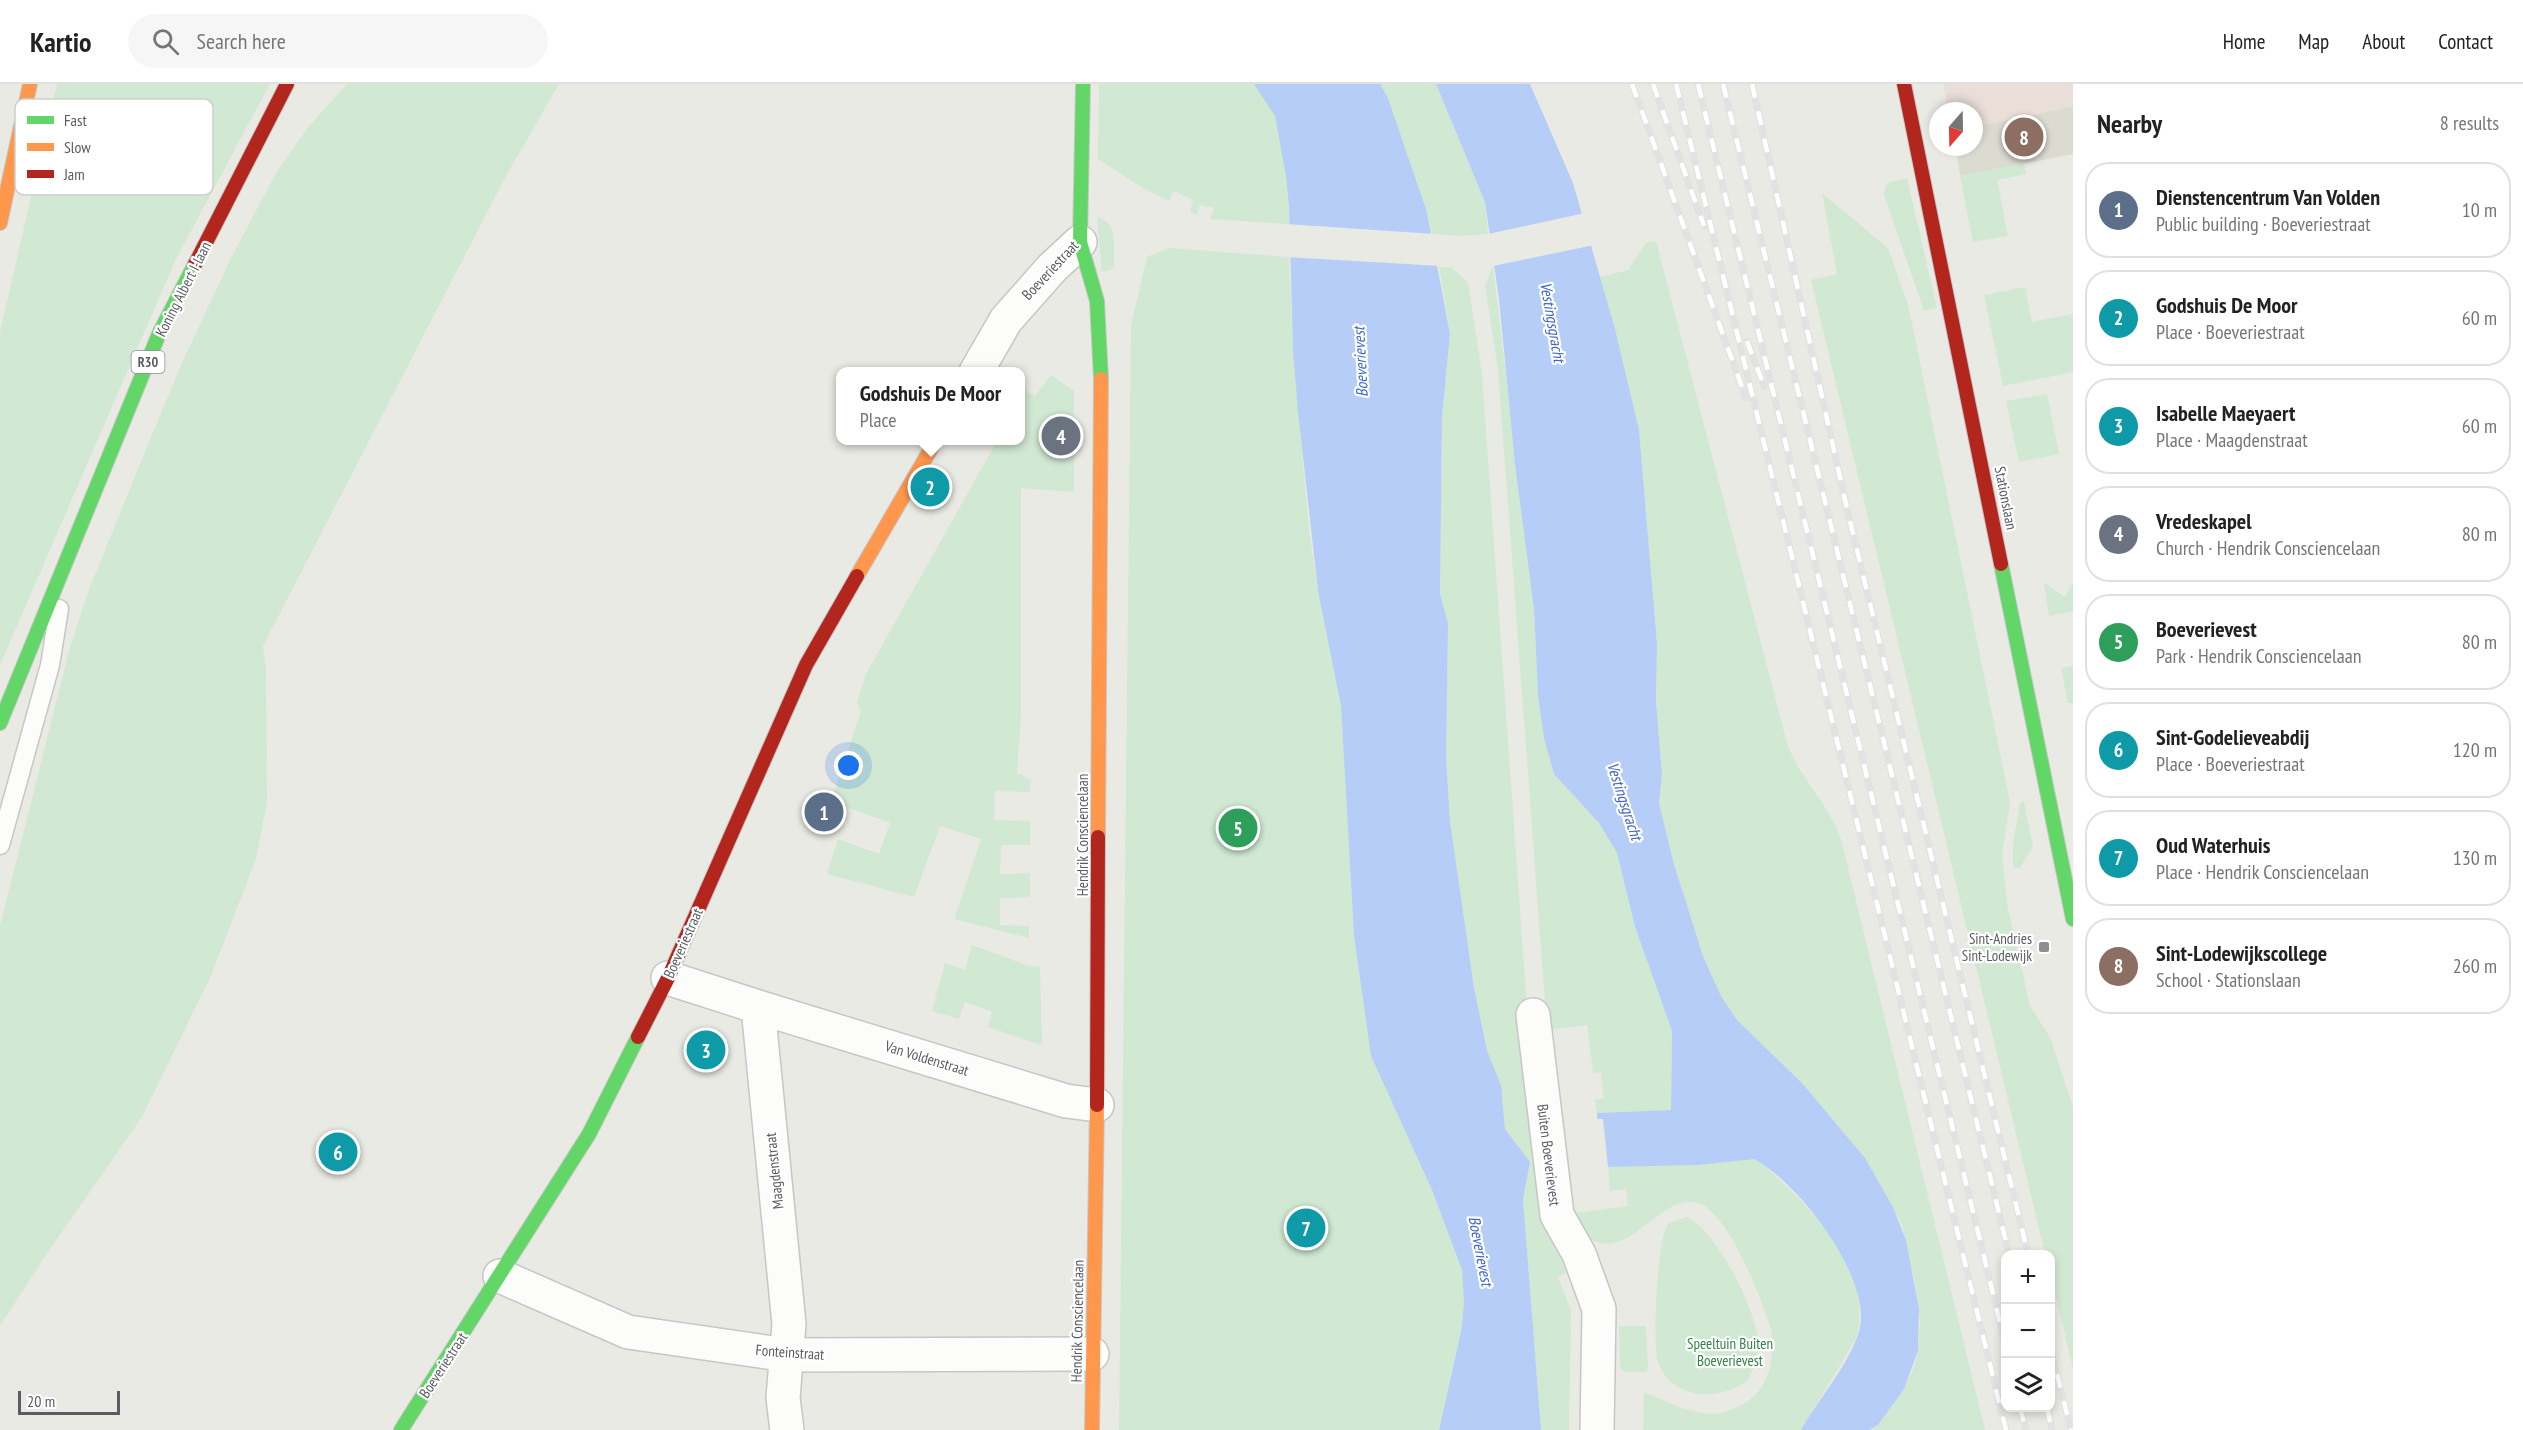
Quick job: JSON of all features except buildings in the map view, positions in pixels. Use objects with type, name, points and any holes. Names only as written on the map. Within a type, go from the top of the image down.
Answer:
[{"type":"street","points":[[27,99],[30,84]]},
{"type":"street","name":"Koning Albert I-laan","points":[[0,723],[159,334],[287,84]]},
{"type":"street","points":[[278,105],[306,84]]},
{"type":"street","name":"Boeveriestraat","points":[[979,367],[1006,320],[1052,268],[1080,242],[1083,84]]},
{"type":"street","name":"Stationslaan","points":[[1904,84],[2073,919]]},
{"type":"street","points":[[0,223],[15,154]]},
{"type":"street","name":"Hendrik Consciencelaan","points":[[1080,242],[1097,301],[1101,354],[1097,1105],[1092,1430]]},
{"type":"street","name":"Boeveriestraat","points":[[401,1430],[589,1134],[668,978],[806,665],[934,445]]},
{"type":"street","points":[[668,978],[758,1007]]},
{"type":"street","name":"Van Voldenstraat","points":[[758,1007],[1066,1101],[1097,1105]]},
{"type":"street","name":"Maagdenstraat","points":[[758,1007],[789,1324],[783,1398],[787,1430]]},
{"type":"street","name":"Buiten Boeverievest","points":[[1533,1015],[1557,1215],[1579,1254],[1599,1309],[1597,1430]]},
{"type":"street","name":"Fonteinstraat","points":[[500,1276],[628,1332],[787,1354],[1092,1354]]},
{"type":"lane","name":"Koning Albert I-laan","points":[[0,845],[50,665],[65,566]]},
{"type":"shaded area","points":[[1943,84],[2073,84],[2073,106],[1983,125],[1983,102],[1947,102]]},
{"type":"shaded area","points":[[2073,106],[2073,154],[1960,176],[1957,156],[1983,156],[1983,125]]},
{"type":"green space","points":[[57,84],[270,84],[213,190],[213,99],[54,99]]},
{"type":"green space","points":[[347,84],[559,84],[507,174],[263,646],[266,669],[267,802],[256,859],[210,978],[142,1117],[48,1252],[0,1326],[0,926],[70,647],[88,592],[135,476],[181,365],[230,260],[276,173],[309,126]]},
{"type":"green space","points":[[1099,84],[1254,84],[1274,114],[1280,132],[1289,188],[1289,224],[1210,219],[1214,208],[1200,205],[1197,215],[1190,212],[1193,200],[1174,191],[1169,201],[1143,188],[1098,159]]},
{"type":"green space","points":[[1379,84],[1436,84],[1485,202],[1488,234],[1462,236],[1432,234],[1427,212],[1388,98]]},
{"type":"green space","points":[[2024,163],[2026,174],[1997,180],[2008,236],[1973,242],[1960,176]]},
{"type":"green space","points":[[1907,178],[1937,308],[1924,311],[1884,194],[1887,183]]},
{"type":"green space","points":[[1822,193],[1888,248],[1908,304],[2010,802],[2002,854],[2007,904],[2030,1006],[2050,1037],[2073,1107],[2073,1369],[2055,1293],[2055,1250],[2044,1250],[1811,280],[1837,274]]},
{"type":"green space","points":[[31,195],[210,195],[176,259],[0,665],[0,332]]},
{"type":"green space","points":[[1097,217],[1109,225],[1114,244],[1114,266],[1102,272]]},
{"type":"green space","points":[[1656,241],[1787,743],[1799,768],[1836,826],[1841,839],[1985,1430],[1869,1430],[1878,1425],[1904,1389],[1918,1351],[1920,1322],[1915,1283],[1902,1225],[1865,1158],[1803,1084],[1737,1020],[1721,996],[1703,956],[1674,864],[1659,803],[1662,775],[1656,701],[1657,643],[1639,430],[1600,277],[1628,270],[1646,243]]},
{"type":"green space","name":"Boeverievest","points":[[1169,248],[1289,257],[1293,352],[1309,529],[1318,591],[1341,706],[1354,936],[1371,1056],[1432,1190],[1462,1270],[1464,1303],[1461,1332],[1439,1430],[1119,1430],[1131,325],[1147,257]]},
{"type":"green space","points":[[1493,266],[1534,609],[1538,695],[1578,800],[1599,823],[1617,853],[1635,927],[1672,1031],[1671,1110],[1597,1113],[1595,1100],[1604,1098],[1601,1072],[1593,1073],[1587,1025],[1547,1030],[1498,370],[1485,285]]},
{"type":"green space","points":[[1439,267],[1451,267],[1468,282],[1482,375],[1532,1079],[1550,1238],[1567,1272],[1558,1277],[1571,1311],[1569,1430],[1541,1430],[1523,1199],[1530,1162],[1505,1129],[1501,1085],[1487,1050],[1474,988],[1450,821],[1446,758],[1448,623],[1440,594],[1442,417],[1450,334]]},
{"type":"green space","points":[[2025,287],[2032,322],[2073,314],[2073,372],[2003,386],[1984,295]]},
{"type":"green space","points":[[1051,375],[1074,391],[1074,492],[1021,488],[1021,718],[1017,773],[1031,780],[1030,792],[995,791],[994,820],[1030,821],[1030,845],[1001,845],[1000,874],[1030,873],[1030,897],[1000,898],[1000,925],[1029,926],[1029,938],[954,919],[981,839],[940,826],[914,897],[827,874],[838,839],[879,854],[890,823],[831,801],[861,712],[857,702],[866,674],[995,445],[1025,445],[1025,390],[1035,396]]},
{"type":"green space","points":[[2047,394],[2059,454],[2019,462],[2006,401]]},
{"type":"green space","points":[[2044,583],[2065,597],[2073,583],[2073,611],[2049,616]]},
{"type":"green space","points":[[2073,666],[2073,703],[2068,703],[2061,668]]},
{"type":"green space","points":[[2024,801],[2033,847],[2019,869],[2013,867],[2013,843],[2020,803]]},
{"type":"green space","points":[[972,945],[1029,966],[1040,967],[1042,1045],[988,1027],[992,1012],[965,1002],[959,1019],[932,1011],[945,963],[965,970]]},
{"type":"green space","points":[[1754,1159],[1762,1163],[1799,1199],[1834,1241],[1847,1263],[1856,1288],[1860,1313],[1856,1339],[1801,1430],[1643,1430],[1644,1392],[1685,1409],[1710,1414],[1728,1411],[1757,1394],[1768,1375],[1772,1353],[1771,1329],[1742,1256],[1719,1220],[1706,1207],[1694,1202],[1680,1203],[1667,1209],[1629,1236],[1616,1242],[1602,1243],[1586,1237],[1577,1213],[1628,1206],[1626,1189],[1610,1191],[1608,1167],[1698,1165]]},
{"type":"green space","name":"Speeltuin Buiten Boeverievest","points":[[1686,1217],[1698,1224],[1721,1253],[1742,1290],[1755,1326],[1758,1350],[1748,1380],[1724,1392],[1698,1394],[1685,1390],[1664,1375],[1658,1362],[1655,1335],[1658,1270],[1664,1234],[1668,1224]]},
{"type":"green space","points":[[1619,1326],[1646,1326],[1648,1368],[1646,1372],[1625,1372],[1620,1368]]},
{"type":"water","points":[[1254,84],[1380,84],[1388,98],[1427,212],[1450,334],[1442,417],[1440,594],[1448,623],[1446,758],[1450,821],[1474,988],[1487,1050],[1501,1085],[1505,1129],[1530,1162],[1523,1199],[1541,1430],[1439,1430],[1461,1332],[1464,1303],[1462,1270],[1432,1190],[1371,1056],[1354,936],[1341,706],[1318,591],[1298,412],[1293,352],[1289,206],[1286,176],[1275,116]]},
{"type":"water","name":"Vestingsgracht","points":[[1436,84],[1530,84],[1573,183],[1615,329],[1639,430],[1657,643],[1656,701],[1662,775],[1659,803],[1674,864],[1703,956],[1721,996],[1737,1020],[1803,1084],[1865,1158],[1893,1207],[1906,1240],[1919,1309],[1918,1351],[1904,1389],[1878,1425],[1869,1430],[1801,1430],[1850,1352],[1860,1327],[1860,1306],[1854,1282],[1842,1257],[1810,1209],[1791,1188],[1754,1159],[1698,1165],[1608,1167],[1603,1119],[1597,1119],[1597,1113],[1671,1110],[1672,1031],[1635,927],[1617,853],[1599,823],[1554,774],[1544,738],[1538,695],[1534,609],[1515,464],[1499,299],[1485,202]]},
{"type":"pier","points":[[1585,213],[1594,245],[1493,266],[1488,234]]},
{"type":"pier","points":[[1286,224],[1435,234],[1441,266],[1286,257]]},
{"type":"railway","points":[[1632,84],[1746,398]]},
{"type":"railway","points":[[1653,84],[1704,226]]},
{"type":"railway","points":[[1676,84],[2006,1430]]},
{"type":"railway","points":[[1698,84],[2001,1326]]},
{"type":"railway","points":[[1723,84],[2008,1250]]},
{"type":"railway","points":[[1752,84],[1848,513],[2027,1250]]},
{"type":"railway","points":[[1747,341],[1764,386]]},
{"type":"railway","points":[[2053,1358],[2071,1430]]},
{"type":"railway","points":[[2021,1412],[2026,1430]]},
{"type":"railway","points":[[2048,1412],[2052,1430]]},
{"type":"traffic: fast","points":[[1083,84],[1080,242],[1097,301],[1101,379]]},
{"type":"traffic: fast","points":[[0,723],[159,334],[195,264]]},
{"type":"traffic: fast","points":[[2001,564],[2073,919]]},
{"type":"traffic: fast","points":[[401,1430],[589,1134],[638,1037]]},
{"type":"traffic: slow","points":[[27,99],[30,84]]},
{"type":"traffic: slow","points":[[0,223],[15,154]]},
{"type":"traffic: slow","points":[[1098,837],[1101,379]]},
{"type":"traffic: slow","points":[[857,576],[933,445]]},
{"type":"traffic: slow","points":[[1092,1430],[1097,1105]]},
{"type":"traffic: jam","points":[[195,264],[287,84]]},
{"type":"traffic: jam","points":[[1904,84],[2001,564]]},
{"type":"traffic: jam","points":[[638,1037],[668,978],[806,665],[857,576]]},
{"type":"traffic: jam","points":[[1097,1105],[1098,837]]},
{"type":"place","name":"Sint-Lodewijkscollege","points":[[2024,137]]},
{"type":"place","name":"Vredeskapel","points":[[1061,436]]},
{"type":"place","name":"Godshuis De Moor","points":[[930,487]]},
{"type":"place","name":"Dienstencentrum Van Volden","points":[[824,812]]},
{"type":"place","name":"Boeverievest","points":[[1238,828]]},
{"type":"place","name":"Sint-Andries Sint-Lodewijk","points":[[2044,947]]},
{"type":"place","name":"Isabelle Maeyaert","points":[[706,1050]]},
{"type":"place","name":"Sint-Godelieveabdij","points":[[338,1152]]},
{"type":"place","name":"Oud Waterhuis","points":[[1306,1228]]}]
